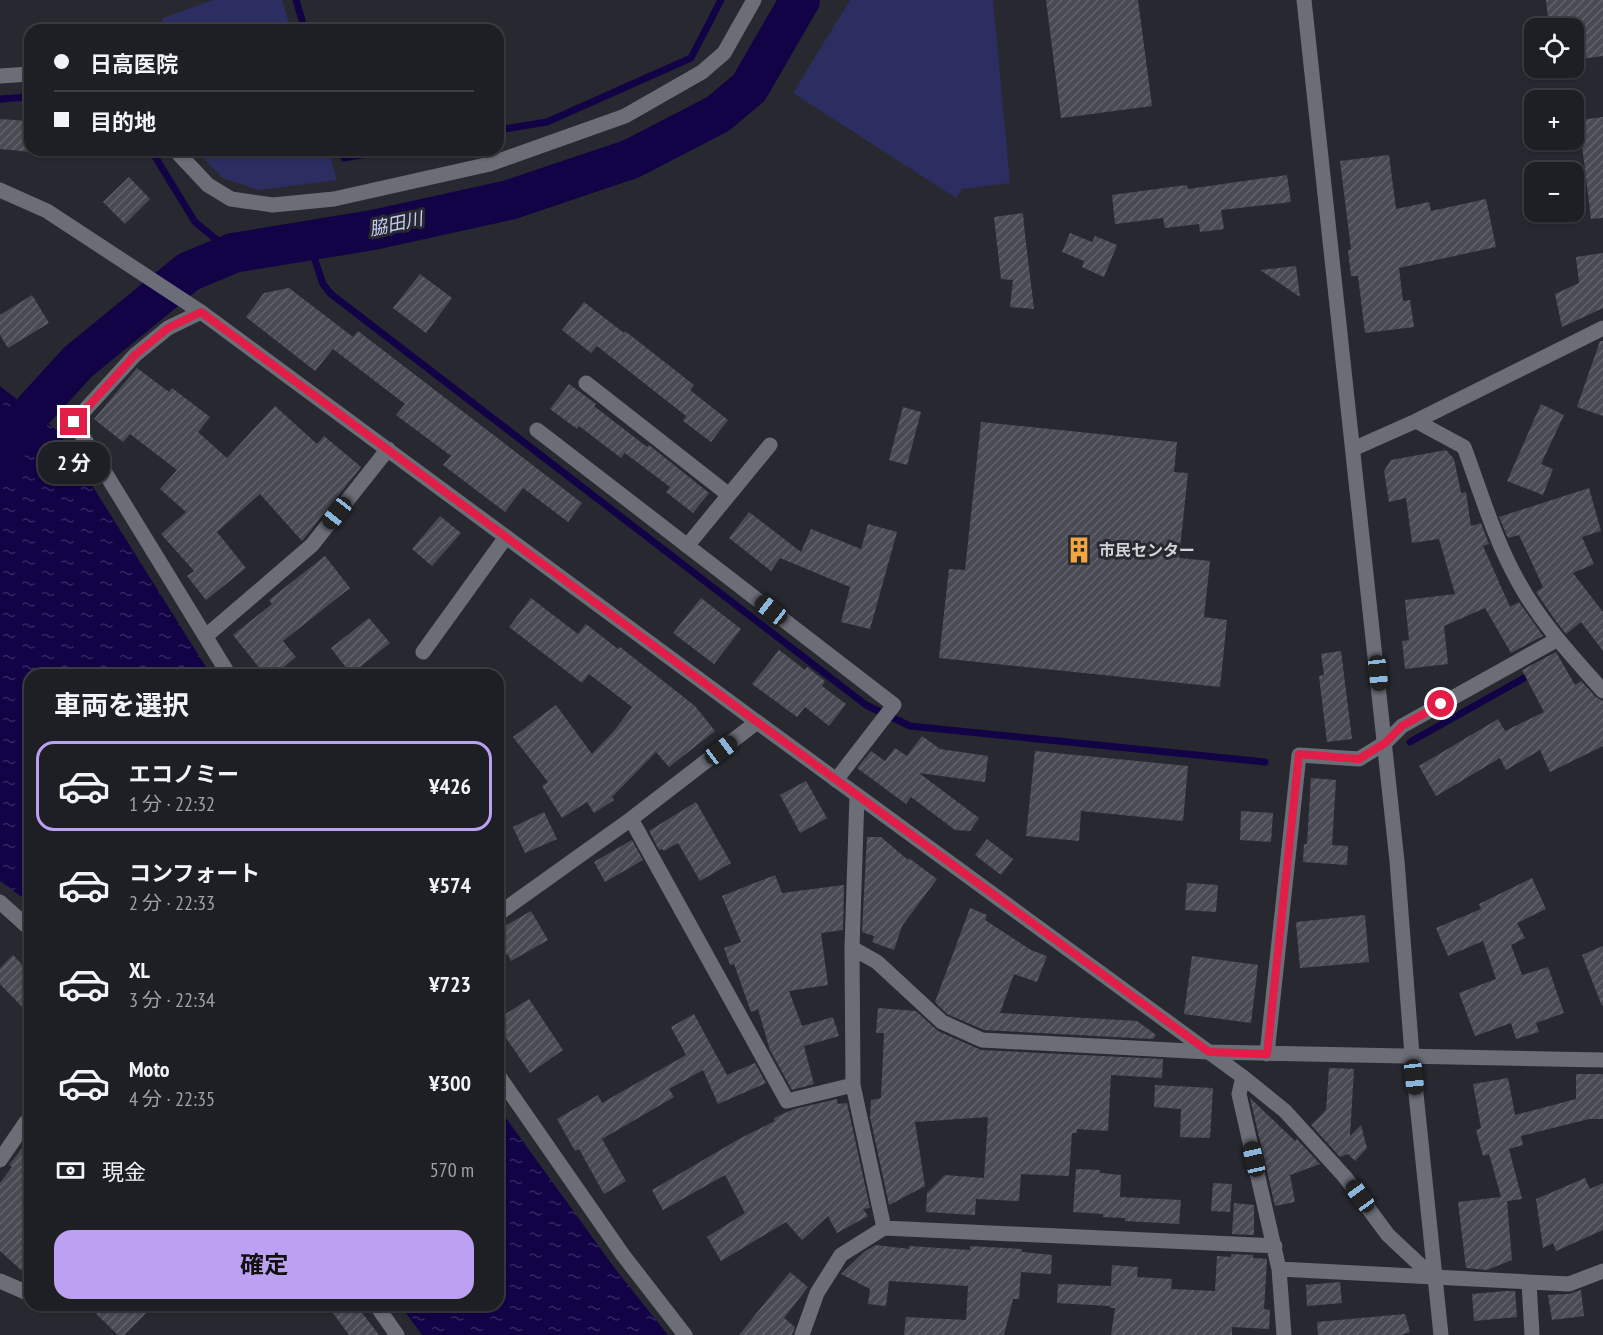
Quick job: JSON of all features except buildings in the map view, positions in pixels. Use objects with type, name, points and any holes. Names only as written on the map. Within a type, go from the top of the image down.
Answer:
[{"type":"street","points":[[181,156],[208,185],[231,199],[273,205],[334,199],[490,164],[625,116],[702,72],[724,53],[754,0]]},
{"type":"street","points":[[1304,0],[1385,743],[1412,1055],[1441,1335]]},
{"type":"street","points":[[0,76],[24,74]]},
{"type":"street","points":[[0,190],[47,212],[201,312],[1243,1077],[1285,1111],[1346,1177],[1388,1235],[1434,1278]]},
{"type":"street","points":[[201,312],[168,328],[135,355],[74,422],[225,669]]},
{"type":"street","points":[[1353,449],[1416,421],[1603,328]]},
{"type":"street","points":[[586,383],[729,495]]},
{"type":"street","points":[[1416,421],[1464,447],[1491,523],[1519,583],[1558,639],[1603,692]]},
{"type":"street","points":[[537,430],[894,705],[836,780]]},
{"type":"street","points":[[687,546],[770,445]]},
{"type":"street","points":[[206,636],[312,545],[387,449]]},
{"type":"street","points":[[423,652],[506,537]]},
{"type":"street","points":[[1267,1054],[1299,754],[1359,759],[1385,743],[1402,726],[1558,639]]},
{"type":"street","points":[[504,910],[631,819],[757,722]]},
{"type":"street","points":[[857,795],[852,948],[852,1085],[885,1228]]},
{"type":"street","points":[[631,819],[787,1101],[852,1085]]},
{"type":"street","points":[[0,902],[24,924]]},
{"type":"street","points":[[852,948],[877,962],[942,1022],[982,1040],[1267,1054],[1603,1060]]},
{"type":"street","points":[[1243,1077],[1239,1094],[1275,1246],[1284,1335]]},
{"type":"street","points":[[504,1084],[622,1255],[685,1335]]},
{"type":"street","points":[[0,1160],[24,1125]]},
{"type":"street","points":[[802,1335],[816,1293],[841,1255],[885,1228],[1275,1246]]},
{"type":"street","points":[[1279,1269],[1569,1284],[1603,1271]]},
{"type":"street","points":[[0,1281],[24,1291]]},
{"type":"street","points":[[1529,1282],[1532,1335]]},
{"type":"street","points":[[380,1311],[397,1335]]},
{"type":"shaded area","points":[[213,0],[282,0],[289,24],[162,24],[163,18]]},
{"type":"shaded area","points":[[850,0],[993,0],[1010,183],[962,189],[956,198],[793,93]]},
{"type":"shaded area","points":[[201,156],[330,156],[337,180],[259,190],[223,178]]},
{"type":"water","points":[[0,386],[58,431],[207,669],[24,669],[24,899],[0,881]]},
{"type":"water","points":[[504,1115],[616,1270],[668,1335],[422,1335],[404,1311],[504,1311]]},
{"type":"waterway","points":[[296,0],[303,24]]},
{"type":"waterway","points":[[504,129],[547,122],[691,58],[721,0]]},
{"type":"waterway","name":"脇田川","points":[[0,462],[14,432],[78,362],[188,272],[233,253],[373,230],[509,200],[631,159],[718,114],[749,88],[800,0]]},
{"type":"waterway","points":[[0,99],[24,97]]},
{"type":"waterway","points":[[155,156],[195,222],[233,253]]},
{"type":"waterway","points":[[344,156],[344,158],[355,156]]},
{"type":"waterway","points":[[308,240],[323,284],[331,294],[866,705],[910,726],[1265,762]]},
{"type":"waterway","points":[[1410,742],[1533,673]]},
{"type":"place","name":"市民センター","points":[[1079,550]]},
{"type":"route","points":[[74,422],[135,355],[168,328],[201,312],[1209,1052],[1267,1054],[1299,754],[1359,759],[1385,743],[1402,726],[1441,704]]}]
